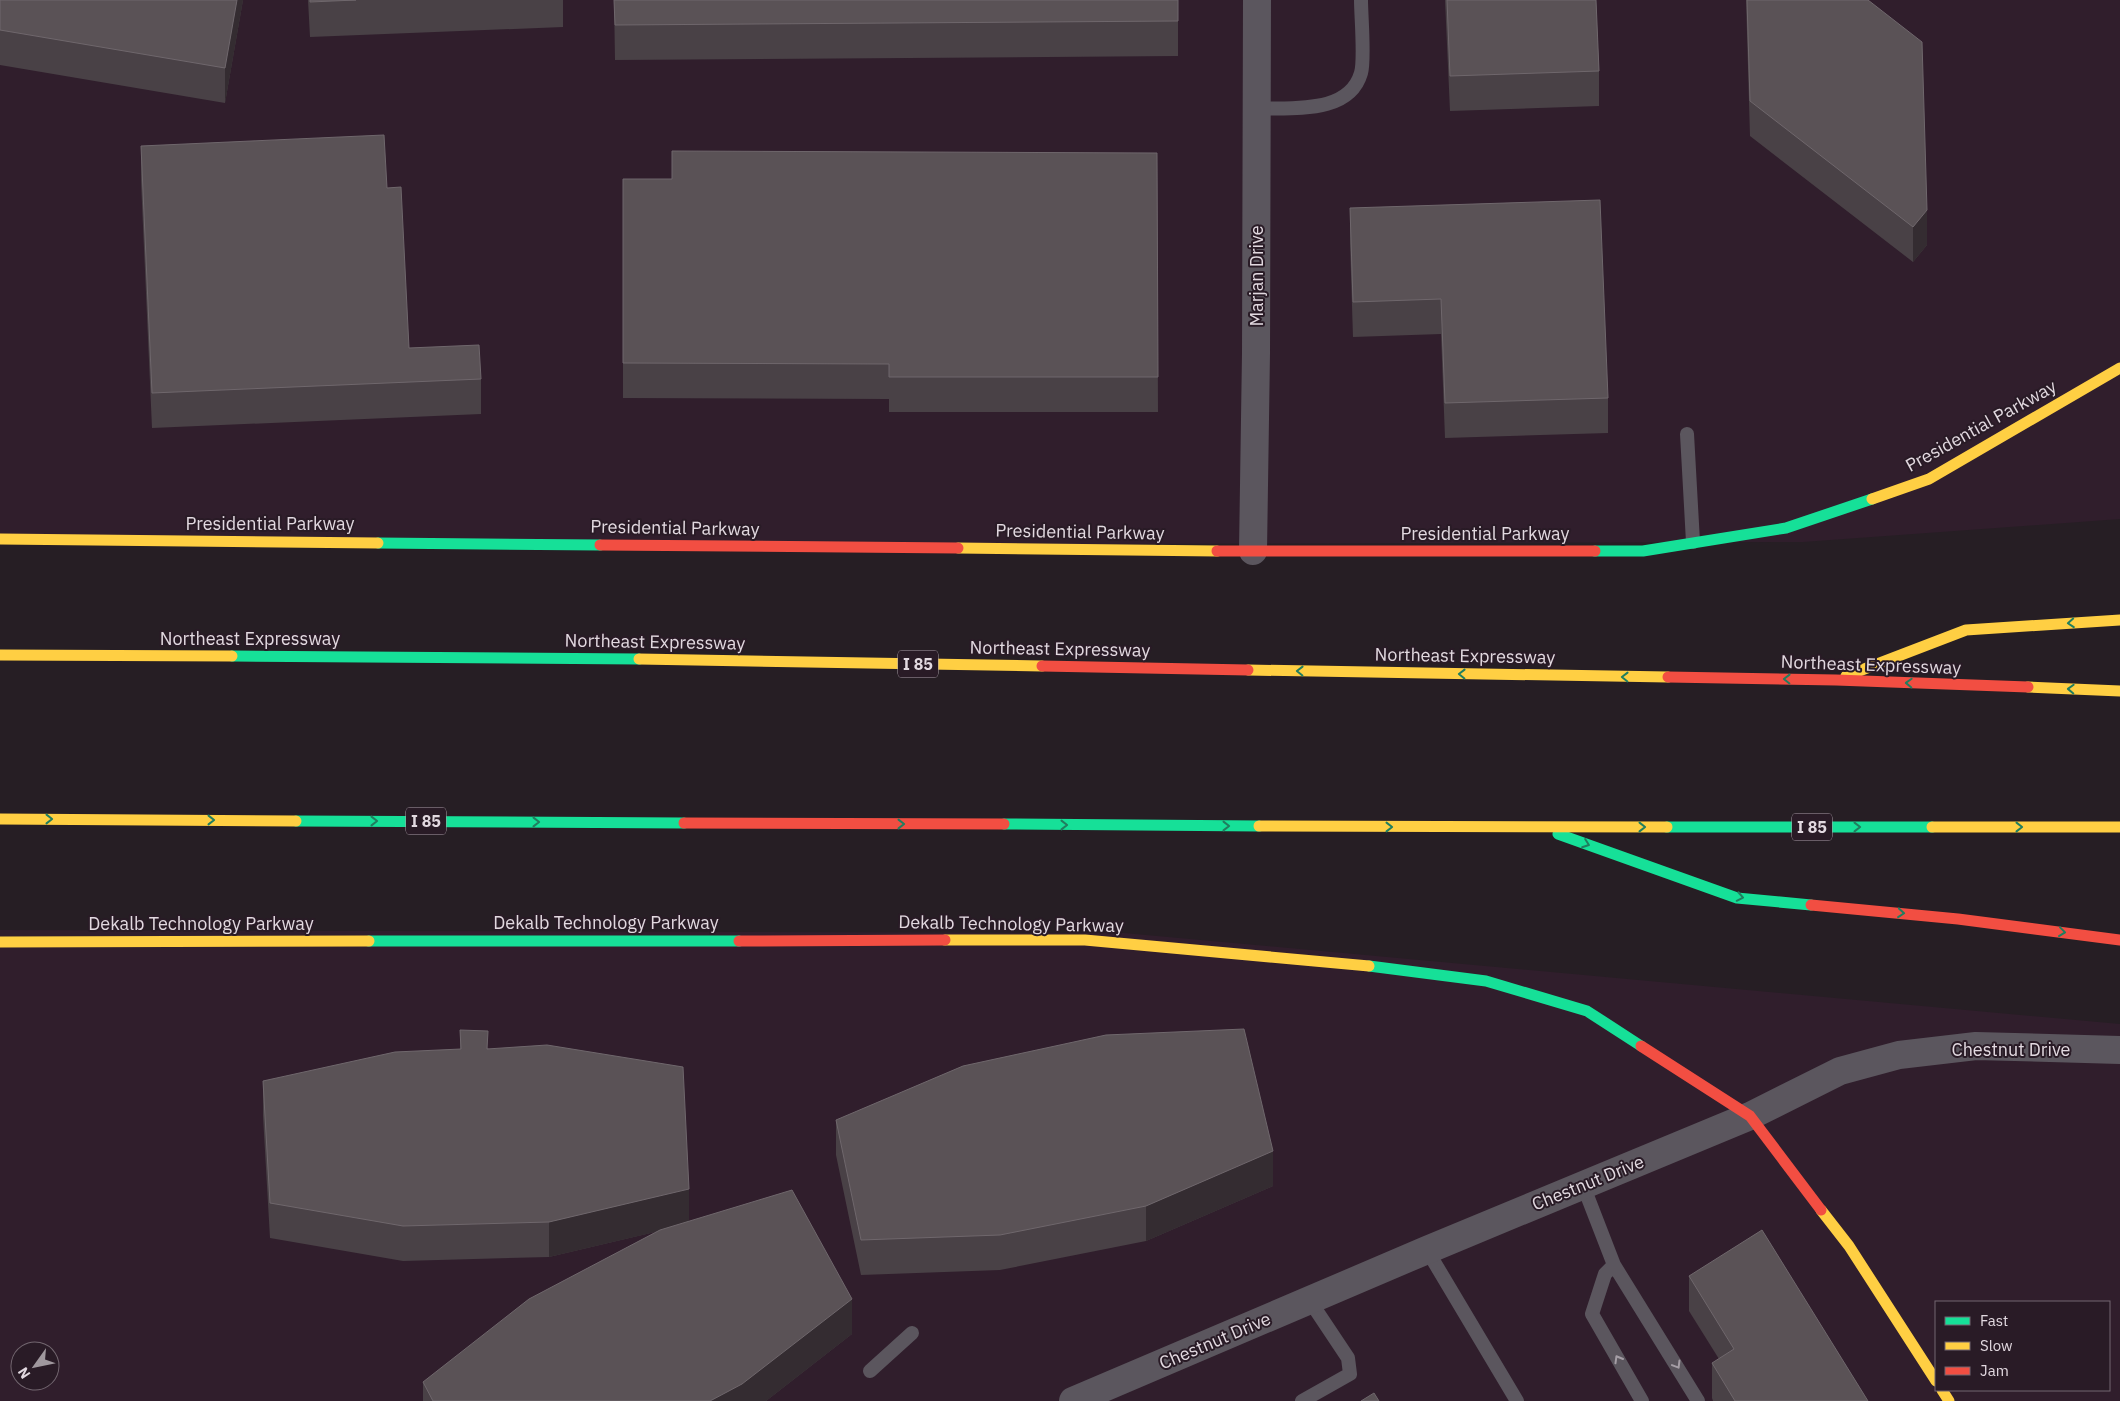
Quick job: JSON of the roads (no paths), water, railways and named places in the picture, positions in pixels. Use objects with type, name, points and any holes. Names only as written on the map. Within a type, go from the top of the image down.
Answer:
[{"type":"main road","name":"Presidential Parkway","points":[[0,539],[1253,551],[1643,551],[1786,528],[1929,479],[2120,368]]},
{"type":"main road","points":[[1836,680],[1966,630],[2120,620]]},
{"type":"main road","name":"Northeast Expressway","points":[[0,655],[573,658],[1836,680],[2120,691]]},
{"type":"main road","name":"I 85","points":[[0,819],[1540,828],[2120,827]]},
{"type":"main road","points":[[1540,828],[1737,898],[1958,919],[2120,940]]},
{"type":"main road","name":"Dekalb Technology Parkway","points":[[0,942],[1085,940],[1365,965],[1486,981],[1587,1011],[1750,1116],[1849,1246],[1935,1380]]},
{"type":"street","name":"Marjan Drive","points":[[1253,551],[1256,353],[1257,0]]},
{"type":"street","name":"Chestnut Drive","points":[[1073,1401],[1427,1250],[1750,1116],[1840,1071],[1898,1055],[1976,1046],[2120,1050]]},
{"type":"lane","points":[[1257,109],[1320,106],[1339,100],[1354,87],[1362,72],[1361,0]]},
{"type":"lane","points":[[1686,434],[1693,542]]},
{"type":"lane","points":[[1583,1185],[1614,1265],[1698,1401]]},
{"type":"lane","points":[[1427,1250],[1517,1401]]},
{"type":"lane","points":[[1614,1265],[1605,1274],[1592,1314],[1642,1401]]},
{"type":"lane","points":[[1302,1401],[1350,1374],[1348,1358],[1310,1301]]},
{"type":"lane","points":[[870,1371],[912,1333]]}]
